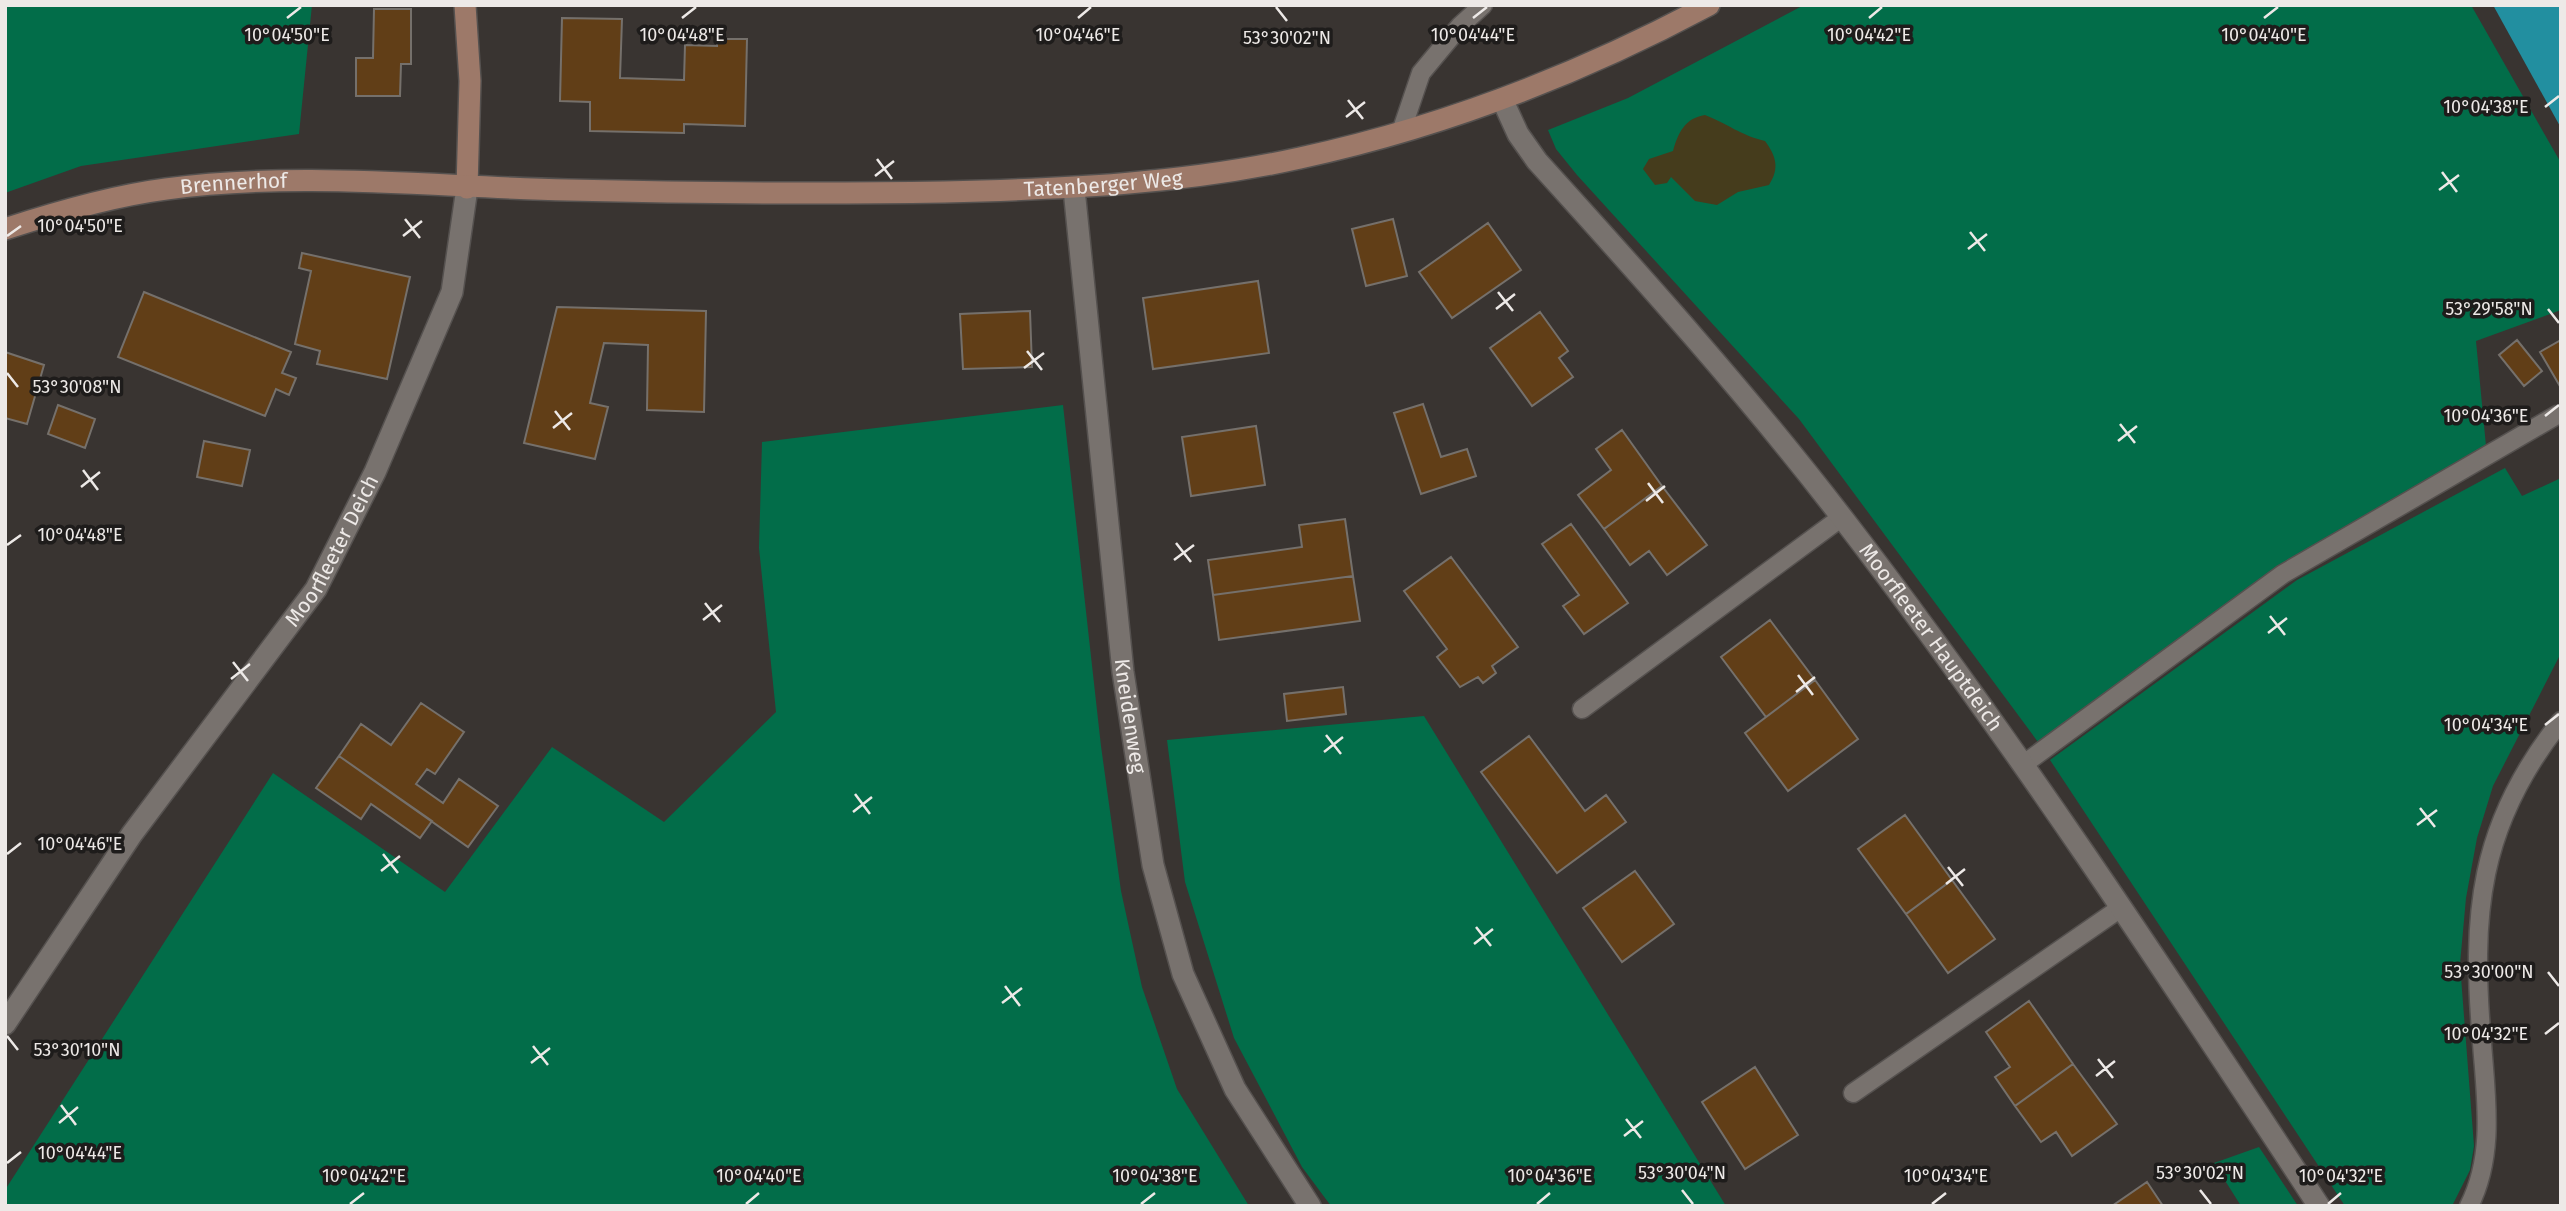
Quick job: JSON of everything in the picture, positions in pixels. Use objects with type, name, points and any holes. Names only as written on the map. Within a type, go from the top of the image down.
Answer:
[{"type":"street","name":"Moorfleeter Deich","points":[[5,1024],[132,834],[316,589],[375,472],[452,292],[467,188],[470,81],[465,5]]},
{"type":"street","name":"Tatenberger Weg","points":[[467,188],[806,195],[1074,189],[1191,177],[1272,163],[1401,132],[1502,99],[1597,61],[1709,5]]},
{"type":"street","name":"Moorfleeter Hauptdeich","points":[[1502,99],[1518,134],[1538,161],[1673,312],[1842,517],[2024,764],[2122,907],[2319,1206]]},
{"type":"street","name":"Brennerhof","points":[[5,229],[60,211],[166,189],[302,180],[467,188]]},
{"type":"street","name":"Kneidenweg","points":[[1074,189],[1123,672],[1153,865],[1183,974],[1235,1089],[1310,1206]]},
{"type":"lane","points":[[1401,132],[1421,73],[1460,26],[1483,5]]},
{"type":"lane","points":[[2024,764],[2283,574],[2557,415]]},
{"type":"lane","points":[[1582,709],[1842,517]]},
{"type":"lane","points":[[2469,1206],[2481,1178],[2487,1132],[2478,1001],[2477,944],[2482,892],[2491,847],[2507,803],[2534,754],[2561,721]]},
{"type":"lane","points":[[1853,1093],[2122,907]]},
{"type":"green space","points":[[5,5],[312,5],[299,134],[81,166],[5,193]]},
{"type":"green space","points":[[1804,5],[2471,5],[2561,163],[2561,310],[2476,341],[2486,446],[2253,585],[2038,742],[1799,419],[1577,175],[1556,149],[1548,130],[1628,98]]},
{"type":"green space","points":[[1063,405],[1101,746],[1121,891],[1142,987],[1177,1089],[1249,1206],[5,1206],[5,1190],[273,773],[445,892],[552,747],[664,822],[776,712],[759,548],[762,442]]},
{"type":"green space","points":[[2505,468],[2522,496],[2561,478],[2561,653],[2493,786],[2477,838],[2466,898],[2460,964],[2474,1146],[2470,1170],[2452,1206],[2345,1206],[2050,760],[2297,580]]},
{"type":"green space","points":[[1424,716],[1726,1206],[1331,1206],[1302,1167],[1234,1038],[1185,882],[1167,740]]},
{"type":"green space","points":[[2259,1147],[2298,1206],[2241,1206],[2214,1163]]},
{"type":"sand","points":[[1705,115],[1748,136],[1765,141],[1775,162],[1775,173],[1769,185],[1738,192],[1717,205],[1695,201],[1671,177],[1667,183],[1655,185],[1643,169],[1649,159],[1673,151],[1683,127],[1692,119]]},
{"type":"water","points":[[2493,5],[2561,5],[2561,128]]},
{"type":"building","points":[[374,9],[411,9],[411,64],[401,64],[400,96],[356,96],[356,58],[373,58]]},
{"type":"building","points":[[562,18],[622,19],[620,78],[684,80],[685,45],[717,46],[717,39],[747,39],[745,126],[684,124],[684,133],[590,131],[590,102],[560,101]]},
{"type":"building","points":[[1393,219],[1407,276],[1366,286],[1352,229]]},
{"type":"building","points":[[1488,223],[1521,270],[1452,318],[1419,272]]},
{"type":"building","points":[[302,253],[410,277],[387,379],[317,364],[320,351],[295,344],[311,271],[299,268]]},
{"type":"building","points":[[1258,281],[1269,353],[1153,369],[1143,298]]},
{"type":"building","points":[[144,292],[291,352],[282,373],[296,378],[289,395],[276,389],[265,416],[118,357]]},
{"type":"building","points":[[557,307],[706,311],[704,412],[647,410],[648,345],[604,343],[590,403],[608,407],[595,459],[524,443]]},
{"type":"building","points":[[1030,311],[1032,367],[963,369],[960,314]]},
{"type":"building","points":[[1540,312],[1568,351],[1559,358],[1573,377],[1532,406],[1490,348]]},
{"type":"building","points":[[2517,340],[2542,371],[2524,386],[2499,355]]},
{"type":"building","points":[[2561,340],[2561,388],[2540,352]]},
{"type":"building","points":[[5,352],[44,365],[27,424],[5,418]]},
{"type":"building","points":[[1423,404],[1441,457],[1467,449],[1476,476],[1421,494],[1394,413]]},
{"type":"building","points":[[58,405],[95,419],[85,448],[48,434]]},
{"type":"building","points":[[1256,426],[1265,485],[1191,496],[1182,437]]},
{"type":"building","points":[[1622,430],[1662,486],[1604,529],[1578,495],[1611,470],[1596,449]]},
{"type":"building","points":[[204,441],[250,450],[242,486],[197,477]]},
{"type":"building","points":[[1662,486],[1707,545],[1667,575],[1649,551],[1630,565],[1604,529]]},
{"type":"building","points":[[1345,519],[1353,576],[1213,595],[1208,560],[1302,547],[1299,525]]},
{"type":"building","points":[[1571,524],[1628,603],[1584,634],[1563,606],[1579,595],[1542,544]]},
{"type":"building","points":[[1451,557],[1518,647],[1492,666],[1496,673],[1483,683],[1478,677],[1460,687],[1437,657],[1447,649],[1404,591]]},
{"type":"building","points":[[1353,576],[1360,621],[1219,640],[1213,595]]},
{"type":"building","points":[[1770,620],[1815,680],[1766,717],[1721,657]]},
{"type":"building","points":[[1815,680],[1858,739],[1788,791],[1745,733]]},
{"type":"building","points":[[1343,687],[1346,714],[1287,721],[1284,694]]},
{"type":"building","points":[[421,703],[464,732],[435,774],[427,769],[416,784],[443,803],[459,779],[498,806],[468,847],[339,756],[361,724],[391,745]]},
{"type":"building","points":[[1529,736],[1585,811],[1606,795],[1626,822],[1557,873],[1481,772]]},
{"type":"building","points":[[339,756],[432,821],[420,838],[371,804],[361,819],[316,788]]},
{"type":"building","points":[[1905,815],[1952,880],[1906,914],[1858,849]]},
{"type":"building","points":[[1635,871],[1674,924],[1622,962],[1583,908]]},
{"type":"building","points":[[1952,880],[1995,939],[1948,973],[1906,914]]},
{"type":"building","points":[[2029,1001],[2073,1064],[2015,1106],[1995,1077],[2010,1067],[1986,1032]]},
{"type":"building","points":[[2073,1064],[2117,1124],[2072,1156],[2056,1132],[2041,1142],[2015,1106]]},
{"type":"building","points":[[1755,1067],[1798,1135],[1745,1169],[1702,1102]]},
{"type":"building","points":[[2147,1182],[2163,1206],[2112,1206]]}]
